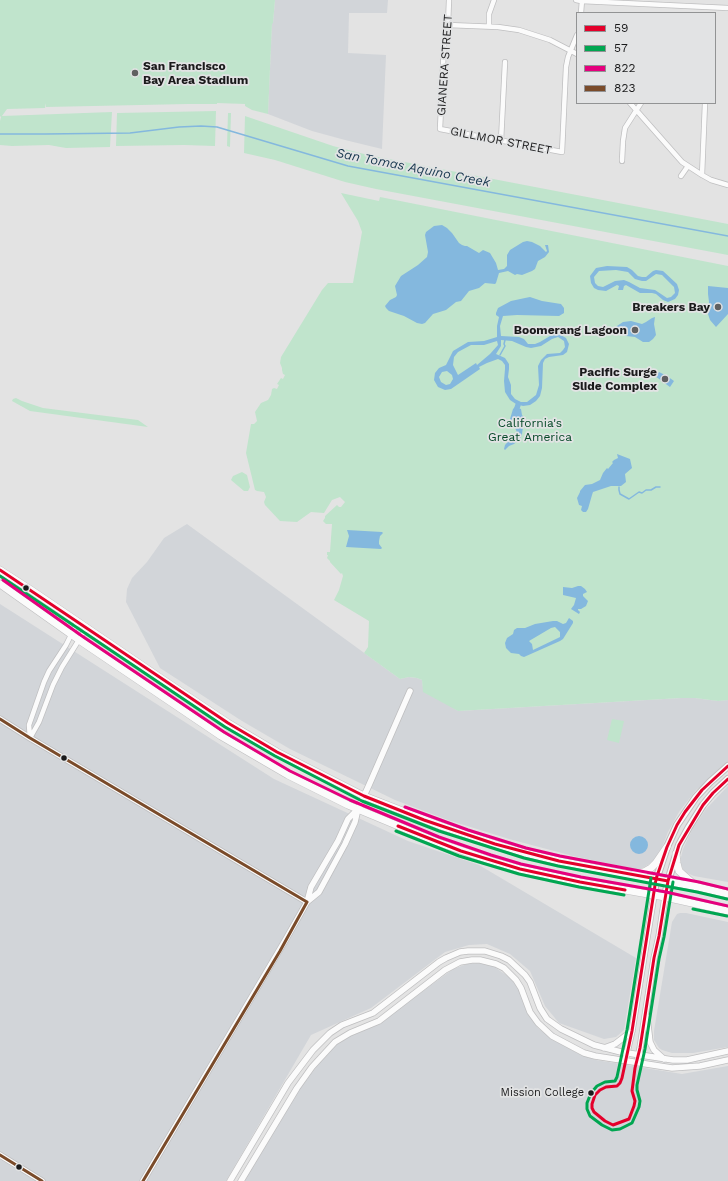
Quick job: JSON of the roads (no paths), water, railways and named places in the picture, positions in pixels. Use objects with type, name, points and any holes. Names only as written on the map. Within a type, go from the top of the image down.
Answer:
[{"type":"main road","points":[[0,570],[252,738],[364,796],[430,822],[495,844],[558,861],[668,881],[728,894]]},
{"type":"main road","points":[[0,584],[79,640],[232,743],[288,775],[358,809],[443,844],[520,869],[580,882],[665,897],[728,911]]},
{"type":"main road","points":[[654,895],[656,879],[677,824],[695,798],[728,766]]},
{"type":"main road","points":[[665,897],[668,881],[679,845],[703,805],[728,779]]},
{"type":"main road","points":[[631,875],[644,872],[651,868],[667,847]]},
{"type":"main road","points":[[676,854],[679,871],[698,887]]},
{"type":"street","name":"GIANERA STREET","points":[[440,129],[444,45],[448,24],[449,0]]},
{"type":"street","points":[[489,26],[489,14],[494,0]]},
{"type":"street","points":[[581,12],[580,0],[728,8]]},
{"type":"street","points":[[448,24],[509,28],[550,40],[576,53]]},
{"type":"street","points":[[571,50],[576,37]]},
{"type":"street","name":"GILLMOR STREET","points":[[440,129],[562,152],[566,67],[571,50]]},
{"type":"street","points":[[501,141],[505,62]]},
{"type":"street","points":[[631,104],[674,154],[688,166],[711,180],[728,185]]},
{"type":"street","points":[[622,161],[622,141],[625,128],[640,104]]},
{"type":"street","points":[[702,175],[705,104]]},
{"type":"street","points":[[681,176],[688,166]]},
{"type":"street","points":[[30,738],[29,724],[44,682],[55,661],[66,645],[78,621]]},
{"type":"street","points":[[30,738],[39,722],[52,685],[87,627]]},
{"type":"street","points":[[307,902],[319,892],[336,861],[355,822],[358,809],[410,691]]},
{"type":"street","points":[[0,719],[307,902]]},
{"type":"street","points":[[143,1181],[280,951],[307,902],[312,887],[334,849],[348,819],[358,809]]},
{"type":"street","points":[[625,1061],[632,1031],[654,895]]},
{"type":"street","points":[[636,1062],[665,897]]},
{"type":"street","points":[[230,1181],[288,1083],[313,1050],[330,1033],[372,1013],[439,962],[460,952],[485,951],[509,960],[525,975],[530,982],[543,1014],[553,1024],[594,1045],[638,1055],[679,1060],[687,1060],[728,1051]]},
{"type":"street","points":[[241,1181],[297,1088],[312,1067],[335,1042],[350,1033],[379,1021],[445,970],[460,962],[480,960],[496,964],[504,968],[516,980],[521,988],[530,1012],[543,1029],[552,1036],[584,1053],[672,1068],[700,1066],[728,1060]]},
{"type":"street","points":[[646,1012],[650,1042],[654,1050],[664,1059]]},
{"type":"street","points":[[604,1048],[615,1044],[632,1031]]},
{"type":"street","points":[[0,1156],[42,1181]]},
{"type":"water","points":[[442,225],[452,233],[462,245],[467,246],[479,253],[483,250],[490,253],[498,270],[504,269],[507,266],[507,255],[510,250],[523,242],[532,242],[540,246],[546,252],[545,245],[548,245],[549,252],[545,257],[538,261],[535,269],[532,271],[522,275],[515,275],[508,271],[499,273],[495,284],[485,283],[479,288],[469,291],[461,301],[456,302],[446,310],[433,314],[425,323],[417,323],[404,316],[389,311],[385,306],[390,300],[396,297],[395,286],[401,276],[427,257],[426,232],[434,226]]},
{"type":"water","points":[[607,266],[627,267],[638,276],[642,277],[646,277],[656,270],[663,271],[677,284],[679,290],[678,295],[675,299],[668,302],[656,294],[640,293],[626,285],[624,286],[623,290],[618,290],[619,286],[617,285],[606,291],[598,290],[594,288],[591,283],[590,276],[596,268]],"holes":[[[616,270],[628,272],[635,279],[642,281],[646,281],[656,274],[662,275],[674,287],[675,293],[671,297],[667,298],[655,290],[640,288],[624,280],[615,281],[603,287],[598,286],[595,283],[594,277],[599,271]]]},
{"type":"water","name":"Breakers Bay","points":[[708,286],[728,288],[728,314],[716,327],[710,320],[708,314]]},
{"type":"water","points":[[530,297],[542,301],[561,304],[564,308],[564,313],[559,316],[503,316],[500,326],[501,336],[519,337],[524,339],[528,344],[535,344],[550,336],[559,334],[566,338],[569,344],[567,352],[563,355],[545,359],[543,363],[542,388],[540,396],[536,401],[530,405],[523,406],[510,400],[505,392],[505,365],[498,359],[479,367],[480,369],[451,389],[445,390],[438,387],[434,380],[435,373],[439,368],[446,365],[453,351],[468,342],[484,341],[497,337],[499,317],[496,313],[498,308],[511,301]],"holes":[[[558,337],[564,341],[565,347],[560,353],[547,354],[541,360],[538,366],[539,385],[536,395],[527,402],[521,402],[515,399],[511,394],[511,385],[508,377],[509,364],[505,358],[496,354],[501,346],[501,340],[512,341],[531,348],[541,346]],[[497,341],[498,345],[490,354],[477,365],[476,363],[458,375],[453,365],[454,357],[458,352],[471,345],[484,345]],[[447,371],[452,375],[453,379],[450,384],[446,385],[441,382],[439,377],[442,372]]]},
{"type":"water","name":"Boomerang Lagoon","points":[[655,317],[654,324],[656,335],[649,342],[643,342],[635,337],[626,336],[619,331],[614,330],[623,322],[631,321],[642,324]]},
{"type":"water","name":"Pacific Surge Slide Complex","points":[[659,372],[674,381],[670,387],[655,376]]},
{"type":"water","points":[[515,407],[521,409],[522,415],[525,419],[522,434],[514,444],[505,450],[505,445],[517,432],[510,419]]},
{"type":"water","points":[[617,454],[630,459],[632,468],[625,474],[626,482],[621,486],[611,486],[593,492],[588,509],[586,512],[583,512],[581,510],[582,506],[579,505],[577,498],[580,491],[585,485],[592,484],[600,480],[607,468],[608,469],[613,463],[612,462],[618,458]]},
{"type":"water","points":[[347,530],[382,532],[383,533],[380,536],[379,544],[382,548],[346,547],[349,536]]},
{"type":"water","points":[[581,586],[587,592],[583,594],[583,596],[588,601],[586,606],[578,609],[580,612],[579,614],[571,609],[576,598],[563,595],[563,587],[572,588]]},
{"type":"water","points":[[569,618],[573,621],[563,639],[524,657],[519,654],[511,653],[506,648],[505,643],[507,638],[513,634],[514,630],[517,628],[525,628],[535,624],[553,621],[563,624],[566,623]],"holes":[[[555,627],[560,632],[560,637],[533,650],[532,644],[529,641],[551,628]]]},
{"type":"water","points":[[635,836],[643,836],[648,841],[646,852],[643,854],[635,854],[630,849],[630,841]]},
{"type":"waterway","name":"San Tomas Aquino Creek","points":[[0,134],[130,133],[179,127],[217,127],[348,166],[728,236]]},
{"type":"waterway","points":[[500,355],[505,346],[505,340]]},
{"type":"waterway","points":[[619,487],[620,494],[629,499],[639,492],[642,493],[646,490],[660,487]]},
{"type":"place","name":"San Francisco Bay Area Stadium","points":[[135,73]]},
{"type":"place","name":"Breakers Bay","points":[[718,307]]},
{"type":"place","name":"Boomerang Lagoon","points":[[635,330]]},
{"type":"place","name":"Pacific Surge Slide Complex","points":[[665,379]]},
{"type":"place","name":"Mission College","points":[[591,1093]]},
{"type":"park label","name":"California's Great America","points":[[530,430]]}]
